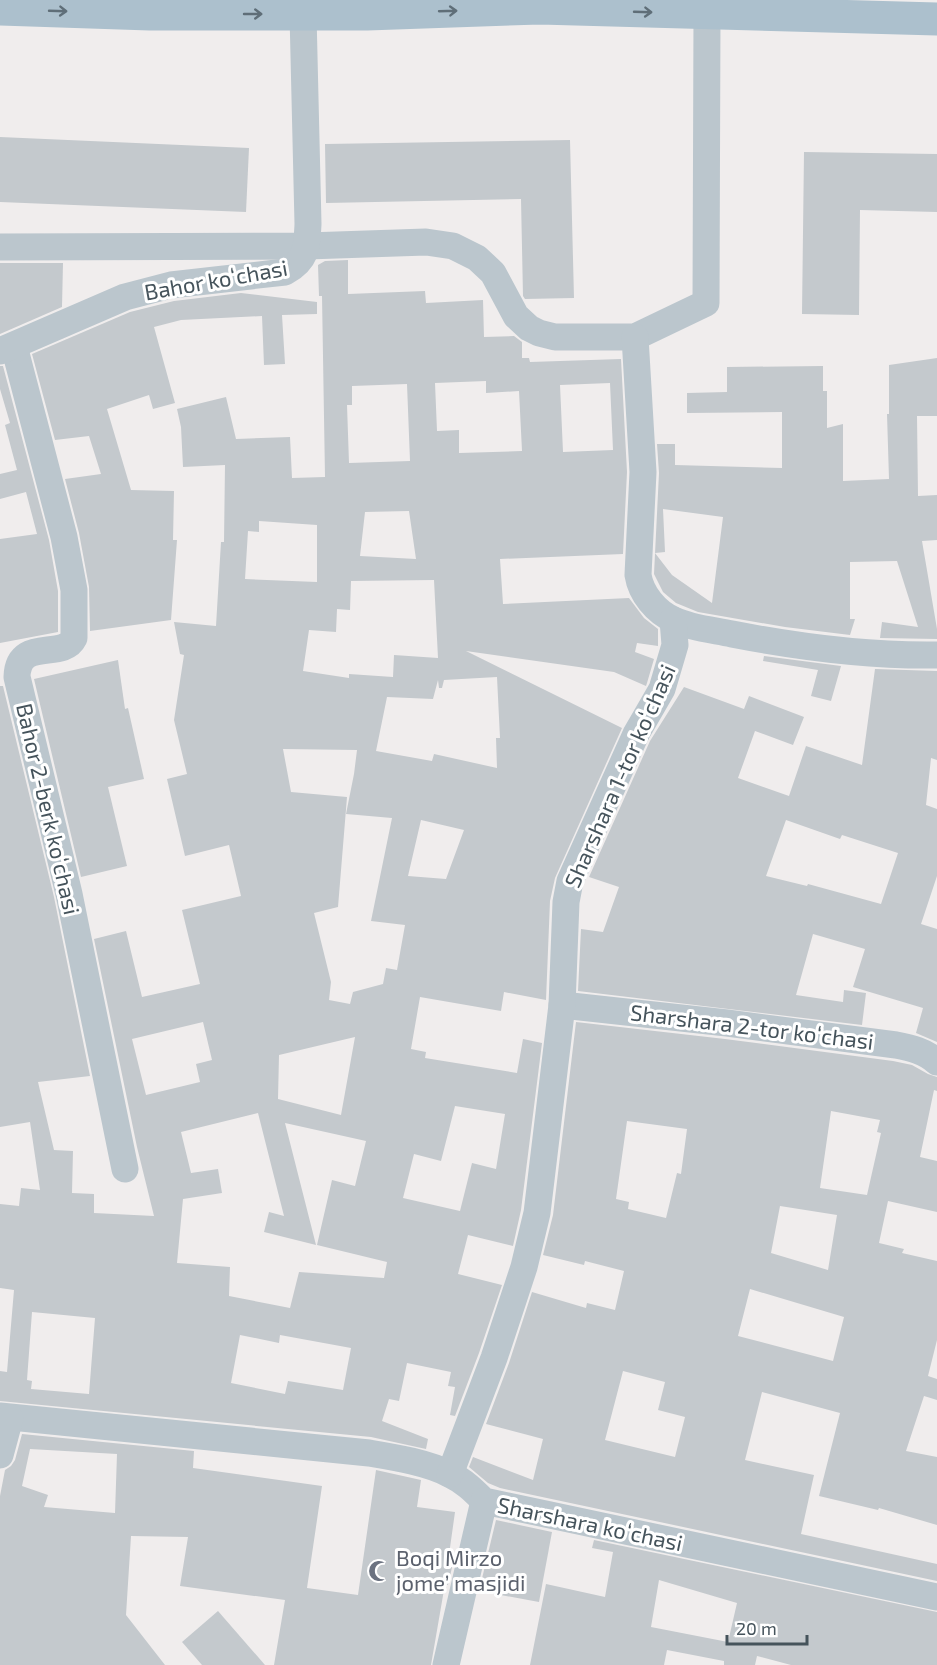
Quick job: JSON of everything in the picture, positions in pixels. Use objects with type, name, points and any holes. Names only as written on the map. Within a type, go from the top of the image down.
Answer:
[{"type":"main road","points":[[0,9],[150,14],[303,14],[540,8],[937,19]]},
{"type":"street","name":"Bahor koʻchasi","points":[[7,348],[125,297],[171,285],[285,272],[298,265],[307,246],[303,14]]},
{"type":"street","points":[[0,247],[307,246],[426,242],[453,246],[477,258],[494,273],[516,316],[529,328],[555,337],[635,338],[706,303],[707,14]]},
{"type":"street","points":[[635,338],[643,472],[638,575],[645,596],[673,620],[764,640],[880,654],[937,656]]},
{"type":"street","name":"Bahor 2-berk koʻchasi","points":[[7,348],[64,537],[74,590],[74,638],[67,646],[32,652],[21,660],[17,677],[69,894],[125,1169]]},
{"type":"street","name":"Sharshara 1-tor koʻchasi","points":[[450,1474],[494,1358],[537,1213],[562,1005],[566,902],[570,881],[636,734],[662,689],[675,645],[673,620]]},
{"type":"street","name":"Sharshara 2-tor koʻchasi","points":[[562,1005],[896,1045],[922,1052],[937,1062]]},
{"type":"street","points":[[0,1455],[5,1417]]},
{"type":"street","name":"Sharshara koʻchasi","points":[[5,1417],[369,1453],[398,1458],[450,1474],[469,1486],[484,1501],[937,1597]]},
{"type":"street","points":[[446,1665],[484,1501]]},
{"type":"building","points":[[0,137],[249,148],[246,212],[0,202]]},
{"type":"building","points":[[570,140],[574,298],[525,299],[523,296],[521,199],[326,203],[325,144]]},
{"type":"building","points":[[804,152],[937,154],[937,212],[860,210],[859,315],[802,314]]},
{"type":"building","points":[[348,260],[348,294],[425,291],[426,303],[483,300],[484,337],[514,336],[522,342],[522,358],[529,358],[530,362],[621,359],[627,472],[623,554],[500,559],[503,604],[629,598],[644,618],[658,629],[658,646],[637,643],[635,652],[654,659],[646,686],[614,672],[466,651],[622,728],[555,878],[550,901],[546,1000],[504,992],[501,1011],[420,997],[411,1049],[426,1052],[425,1058],[517,1073],[523,1039],[542,1043],[521,1210],[513,1246],[468,1235],[458,1274],[502,1285],[455,1416],[450,1415],[455,1387],[448,1386],[451,1372],[407,1363],[399,1401],[389,1399],[382,1421],[428,1439],[426,1449],[371,1437],[0,1401],[0,1371],[7,1372],[14,1290],[0,1288],[0,1204],[19,1206],[21,1188],[40,1190],[30,1122],[0,1127],[0,686],[3,686],[54,897],[90,1076],[38,1082],[54,1150],[73,1151],[72,1193],[94,1194],[94,1213],[154,1216],[137,1147],[94,939],[126,931],[142,997],[200,984],[182,910],[241,896],[229,845],[185,856],[167,779],[187,774],[174,720],[184,655],[180,654],[174,622],[216,626],[221,542],[224,542],[225,465],[183,467],[181,427],[177,409],[226,397],[236,439],[290,437],[292,478],[325,477],[322,296],[319,296],[318,265],[325,261]],"holes":[[[486,381],[486,393],[519,391],[522,451],[459,453],[459,430],[437,431],[435,383]],[[610,383],[613,450],[563,452],[560,385]],[[407,384],[410,461],[349,463],[347,405],[352,405],[352,386]],[[409,511],[416,559],[360,556],[365,512]],[[259,521],[317,525],[317,582],[245,579],[248,531],[259,532]],[[434,580],[438,658],[394,655],[393,677],[349,674],[349,678],[303,671],[309,630],[336,632],[337,609],[350,610],[351,581]],[[497,677],[500,738],[496,738],[497,768],[434,754],[432,761],[376,751],[387,697],[433,699],[438,680],[439,688],[442,688],[444,680]],[[283,749],[357,750],[346,814],[392,818],[371,921],[405,925],[397,970],[386,968],[383,984],[353,992],[350,1004],[329,1000],[331,982],[314,913],[338,907],[347,797],[291,792]],[[421,820],[464,830],[446,879],[408,876]],[[203,1022],[212,1060],[196,1064],[200,1082],[146,1095],[132,1039]],[[355,1037],[341,1115],[278,1099],[279,1055]],[[455,1106],[505,1114],[496,1169],[472,1163],[460,1211],[403,1198],[414,1154],[441,1161]],[[258,1113],[284,1216],[269,1212],[264,1232],[316,1245],[285,1123],[366,1141],[355,1186],[332,1180],[317,1245],[387,1262],[384,1278],[299,1272],[290,1308],[229,1296],[230,1267],[177,1263],[183,1199],[222,1193],[218,1169],[191,1173],[181,1132]],[[32,1312],[95,1318],[89,1394],[31,1389],[32,1381],[27,1380]],[[240,1335],[279,1343],[280,1335],[351,1348],[343,1390],[288,1381],[285,1394],[231,1383]]]},
{"type":"building","points":[[0,263],[63,263],[62,307],[0,334]]},
{"type":"building","points":[[241,293],[317,302],[317,314],[282,315],[285,364],[264,365],[262,316],[181,320],[154,327],[175,403],[153,409],[149,395],[107,409],[131,490],[174,491],[173,540],[177,540],[171,620],[90,631],[89,587],[79,533],[65,479],[101,474],[89,436],[55,440],[32,354],[130,312],[174,301]]},
{"type":"building","points":[[937,358],[937,416],[917,416],[918,496],[937,495],[937,540],[922,541],[937,639],[880,638],[882,622],[918,627],[897,561],[850,562],[850,619],[855,619],[850,635],[785,627],[698,612],[676,603],[663,592],[654,574],[655,553],[659,473],[657,444],[675,444],[675,465],[782,468],[782,412],[687,413],[687,393],[727,392],[727,367],[823,366],[823,391],[827,391],[827,428],[843,424],[843,481],[889,479],[887,414],[889,414],[889,365]],"holes":[[[663,509],[723,517],[712,603],[672,575],[655,553],[665,552]]]},
{"type":"building","points":[[0,366],[3,366],[49,540],[58,591],[58,632],[0,643],[0,539],[37,534],[26,492],[0,499],[0,474],[17,470],[5,425],[10,423],[0,389]]},
{"type":"building","points":[[764,656],[841,666],[831,701],[811,696],[818,670],[763,661]]},
{"type":"building","points":[[118,660],[125,709],[128,708],[144,779],[108,787],[127,866],[81,877],[34,679]]},
{"type":"building","points":[[875,669],[937,671],[937,760],[931,758],[926,805],[937,809],[937,876],[921,924],[937,929],[937,1042],[916,1033],[923,1008],[853,987],[865,949],[813,934],[796,995],[843,1002],[844,990],[866,993],[862,1025],[578,991],[581,929],[603,932],[619,887],[589,877],[650,741],[684,687],[744,709],[749,696],[804,717],[793,745],[755,731],[738,778],[789,796],[806,746],[862,765]],"holes":[[[786,820],[840,839],[842,835],[898,853],[881,904],[808,884],[807,886],[766,876]]]},
{"type":"building","points":[[576,1022],[893,1061],[912,1065],[937,1077],[937,1091],[934,1090],[920,1157],[937,1161],[937,1212],[888,1201],[879,1243],[904,1249],[902,1253],[937,1261],[937,1340],[928,1376],[937,1379],[937,1400],[924,1396],[906,1451],[937,1457],[937,1525],[879,1508],[878,1510],[819,1496],[840,1413],[762,1392],[745,1460],[814,1475],[801,1534],[937,1564],[937,1581],[500,1488],[488,1483],[469,1467],[473,1457],[533,1480],[543,1439],[486,1424],[532,1292],[586,1308],[587,1303],[615,1310],[624,1271],[585,1261],[584,1265],[543,1255],[553,1215]],"holes":[[[831,1111],[880,1120],[877,1132],[881,1133],[867,1195],[820,1188]],[[627,1121],[687,1129],[681,1174],[677,1173],[666,1218],[628,1209],[629,1202],[616,1199]],[[780,1206],[837,1215],[828,1270],[771,1253]],[[750,1289],[844,1317],[833,1361],[738,1336]],[[623,1371],[665,1382],[658,1410],[685,1417],[675,1457],[605,1440]]]},
{"type":"building","points":[[22,1434],[194,1451],[193,1468],[322,1486],[307,1588],[358,1595],[376,1470],[421,1480],[417,1507],[455,1512],[448,1562],[453,1563],[448,1585],[445,1584],[431,1665],[274,1665],[285,1600],[180,1586],[188,1537],[131,1536],[126,1615],[165,1665],[0,1665],[0,1496],[5,1470],[15,1460]],"holes":[[[30,1449],[117,1454],[115,1513],[44,1507],[48,1495],[22,1486]]]},
{"type":"building","points":[[496,1520],[552,1532],[539,1602],[479,1591]]},
{"type":"building","points":[[594,1540],[937,1612],[937,1665],[791,1665],[757,1656],[755,1665],[724,1665],[724,1661],[667,1650],[664,1665],[530,1665],[546,1584],[605,1597],[613,1552],[592,1548]],"holes":[[[659,1580],[737,1603],[728,1642],[651,1627]]]},
{"type":"building","points":[[218,1611],[265,1665],[202,1665],[182,1642]]},
{"type":"place","name":"Boqi Mirzo jome’ masjidi","points":[[379,1571]]}]
